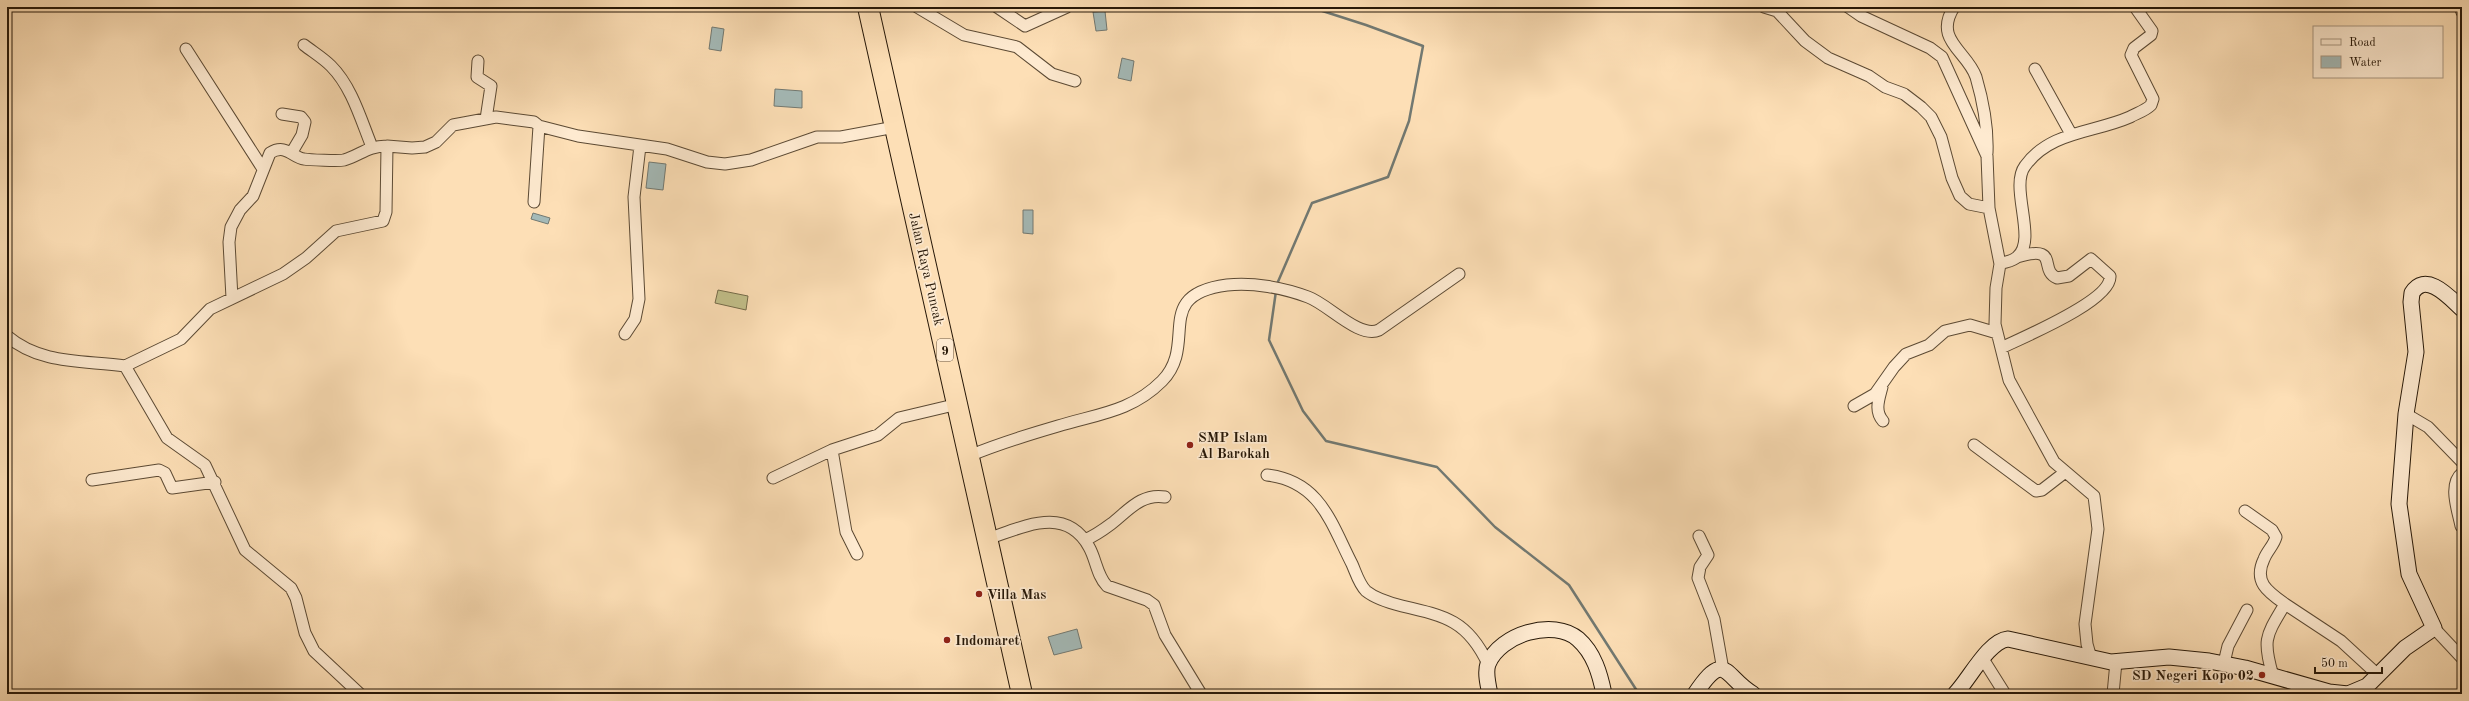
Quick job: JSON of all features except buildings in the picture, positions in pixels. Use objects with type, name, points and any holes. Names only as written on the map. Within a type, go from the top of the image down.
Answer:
[{"type":"highway","name":"Jalan Raya Puncak","points":[[868,7],[1022,694]]},
{"type":"main road","points":[[1956,694],[1982,659],[1998,642],[2008,639],[2116,662],[2169,656],[2224,663],[2329,693],[2353,693],[2366,686],[2405,648],[2434,628],[2409,574],[2402,537],[2399,487],[2406,414],[2416,352],[2411,302],[2412,293],[2422,286],[2434,286],[2443,291],[2462,309]]},
{"type":"main road","points":[[1490,694],[1488,664],[1498,650],[1511,640],[1541,630],[1557,630],[1574,636],[1585,646],[1597,667],[1604,694]]},
{"type":"main road","points":[[1695,694],[1710,674],[1716,670],[1723,670],[1731,673],[1752,694]]},
{"type":"street","points":[[917,7],[964,35],[1017,47],[1052,74],[1075,81]]},
{"type":"street","points":[[997,7],[1025,26],[1067,7]]},
{"type":"street","points":[[1764,7],[1777,9],[1795,32],[1815,50],[1828,58],[1870,76],[1885,87],[1904,94],[1921,106],[1931,116],[1941,137],[1952,178],[1960,196],[1969,204],[1989,208]]},
{"type":"street","points":[[1848,7],[1861,16],[1930,48],[1942,58],[1987,156]]},
{"type":"street","points":[[1954,7],[1948,24],[1948,36],[1976,77],[1987,135],[1989,208],[2000,264],[1994,309],[1997,333],[2001,348],[2016,395],[2041,435],[2052,458],[2064,473],[2094,496],[2098,535],[2085,620],[2086,638],[2092,658]]},
{"type":"street","points":[[2017,257],[2024,242],[2021,182],[2023,169],[2041,149],[2071,134],[2117,122],[2148,108],[2153,102],[2131,55],[2134,48],[2151,35],[2152,31],[2135,7]]},
{"type":"street","points":[[2460,7],[2462,12]]},
{"type":"street","points":[[304,45],[331,66],[339,76],[360,116],[372,147]]},
{"type":"street","points":[[186,49],[263,169]]},
{"type":"street","points":[[478,61],[477,77],[491,86],[486,118]]},
{"type":"street","points":[[2035,69],[2071,134]]},
{"type":"street","points":[[282,114],[304,119],[302,135],[292,152]]},
{"type":"street","points":[[232,298],[229,242],[231,227],[240,210],[253,196],[267,157],[273,151],[292,152],[301,159],[342,160],[372,147],[425,147],[436,142],[453,125],[493,116],[534,122],[539,126],[569,134],[667,149],[714,163],[730,164],[751,160],[817,137],[841,137],[895,127]]},
{"type":"street","points":[[534,202],[539,126]]},
{"type":"street","points":[[7,336],[23,348],[45,356],[71,362],[125,366],[181,340],[210,308],[283,274],[306,258],[338,229],[383,221],[386,212],[387,146]]},
{"type":"street","points":[[625,334],[635,319],[639,299],[634,197],[640,146]]},
{"type":"street","points":[[2000,264],[2017,257],[2033,253],[2043,255],[2046,258],[2052,275],[2057,278],[2069,276],[2092,259],[2110,276],[2110,279],[2103,291],[2061,319],[2001,348]]},
{"type":"street","points":[[969,456],[1020,437],[1109,413],[1146,395],[1164,379],[1174,362],[1181,316],[1187,301],[1200,291],[1223,286],[1261,286],[1279,290],[1316,300],[1355,327],[1371,332],[1379,330],[1459,274]]},
{"type":"street","points":[[1854,406],[1872,397],[1900,359],[1909,352],[1929,346],[1945,331],[1970,325],[1997,333]]},
{"type":"street","points":[[125,366],[167,438],[202,460],[215,482],[241,545],[250,555],[289,586],[296,598],[305,633],[311,647],[360,694]]},
{"type":"street","points":[[1882,384],[1878,409],[1879,415],[1883,421]]},
{"type":"street","points":[[773,478],[832,450],[857,443],[878,434],[899,418],[958,404]]},
{"type":"street","points":[[2406,414],[2428,427],[2462,462]]},
{"type":"street","points":[[1974,445],[2036,491],[2042,490],[2064,473]]},
{"type":"street","points":[[832,450],[846,532],[857,554]]},
{"type":"street","points":[[92,480],[159,470],[165,473],[172,488],[215,482]]},
{"type":"street","points":[[2461,526],[2455,489],[2457,478],[2462,473]]},
{"type":"street","points":[[1267,475],[1296,483],[1309,492],[1326,510],[1366,590],[1392,604],[1432,613],[1458,623],[1475,640],[1488,664]]},
{"type":"street","points":[[1085,540],[1099,533],[1142,501],[1152,496],[1165,497]]},
{"type":"street","points":[[2245,511],[2272,530],[2276,535],[2276,539],[2261,567],[2260,581],[2266,590],[2341,641],[2378,675]]},
{"type":"street","points":[[987,539],[1033,524],[1053,521],[1070,528],[1085,540],[1107,586],[1147,600],[1154,605],[1165,635],[1201,694]]},
{"type":"street","points":[[1699,536],[1708,555],[1700,567],[1699,582],[1714,619],[1723,670]]},
{"type":"street","points":[[2273,676],[2266,641],[2285,604]]},
{"type":"street","points":[[2224,663],[2228,646],[2247,610]]},
{"type":"street","points":[[2434,628],[2462,658]]},
{"type":"street","points":[[1982,659],[2005,694]]},
{"type":"street","points":[[2114,694],[2116,662]]},
{"type":"shaded area","points":[[718,290],[748,296],[746,310],[715,303]]},
{"type":"water","points":[[1105,11],[1107,30],[1096,31],[1093,12]]},
{"type":"water","points":[[712,27],[724,29],[721,51],[709,49]]},
{"type":"water","points":[[1122,58],[1134,61],[1131,81],[1118,78]]},
{"type":"water","points":[[775,89],[802,91],[802,108],[774,106]]},
{"type":"water","points":[[649,162],[666,164],[663,190],[646,188]]},
{"type":"water","points":[[1023,210],[1033,210],[1033,234],[1023,233]]},
{"type":"water","points":[[533,213],[550,218],[548,224],[531,219]]},
{"type":"water","points":[[1077,629],[1082,648],[1054,655],[1048,637]]},
{"type":"waterway","points":[[1277,284],[1312,203],[1388,177],[1409,121],[1423,46],[1366,25],[1310,7]]},
{"type":"waterway","points":[[1276,291],[1269,340],[1303,411],[1326,441],[1437,467],[1495,527],[1569,585],[1639,694]]},
{"type":"place","name":"SMP Islam Al Barokah","points":[[1190,445]]},
{"type":"place","name":"Villa Mas","points":[[979,594]]},
{"type":"place","name":"Indomaret","points":[[947,640]]},
{"type":"place","name":"SD Negeri Kopo 02","points":[[2262,675]]}]
